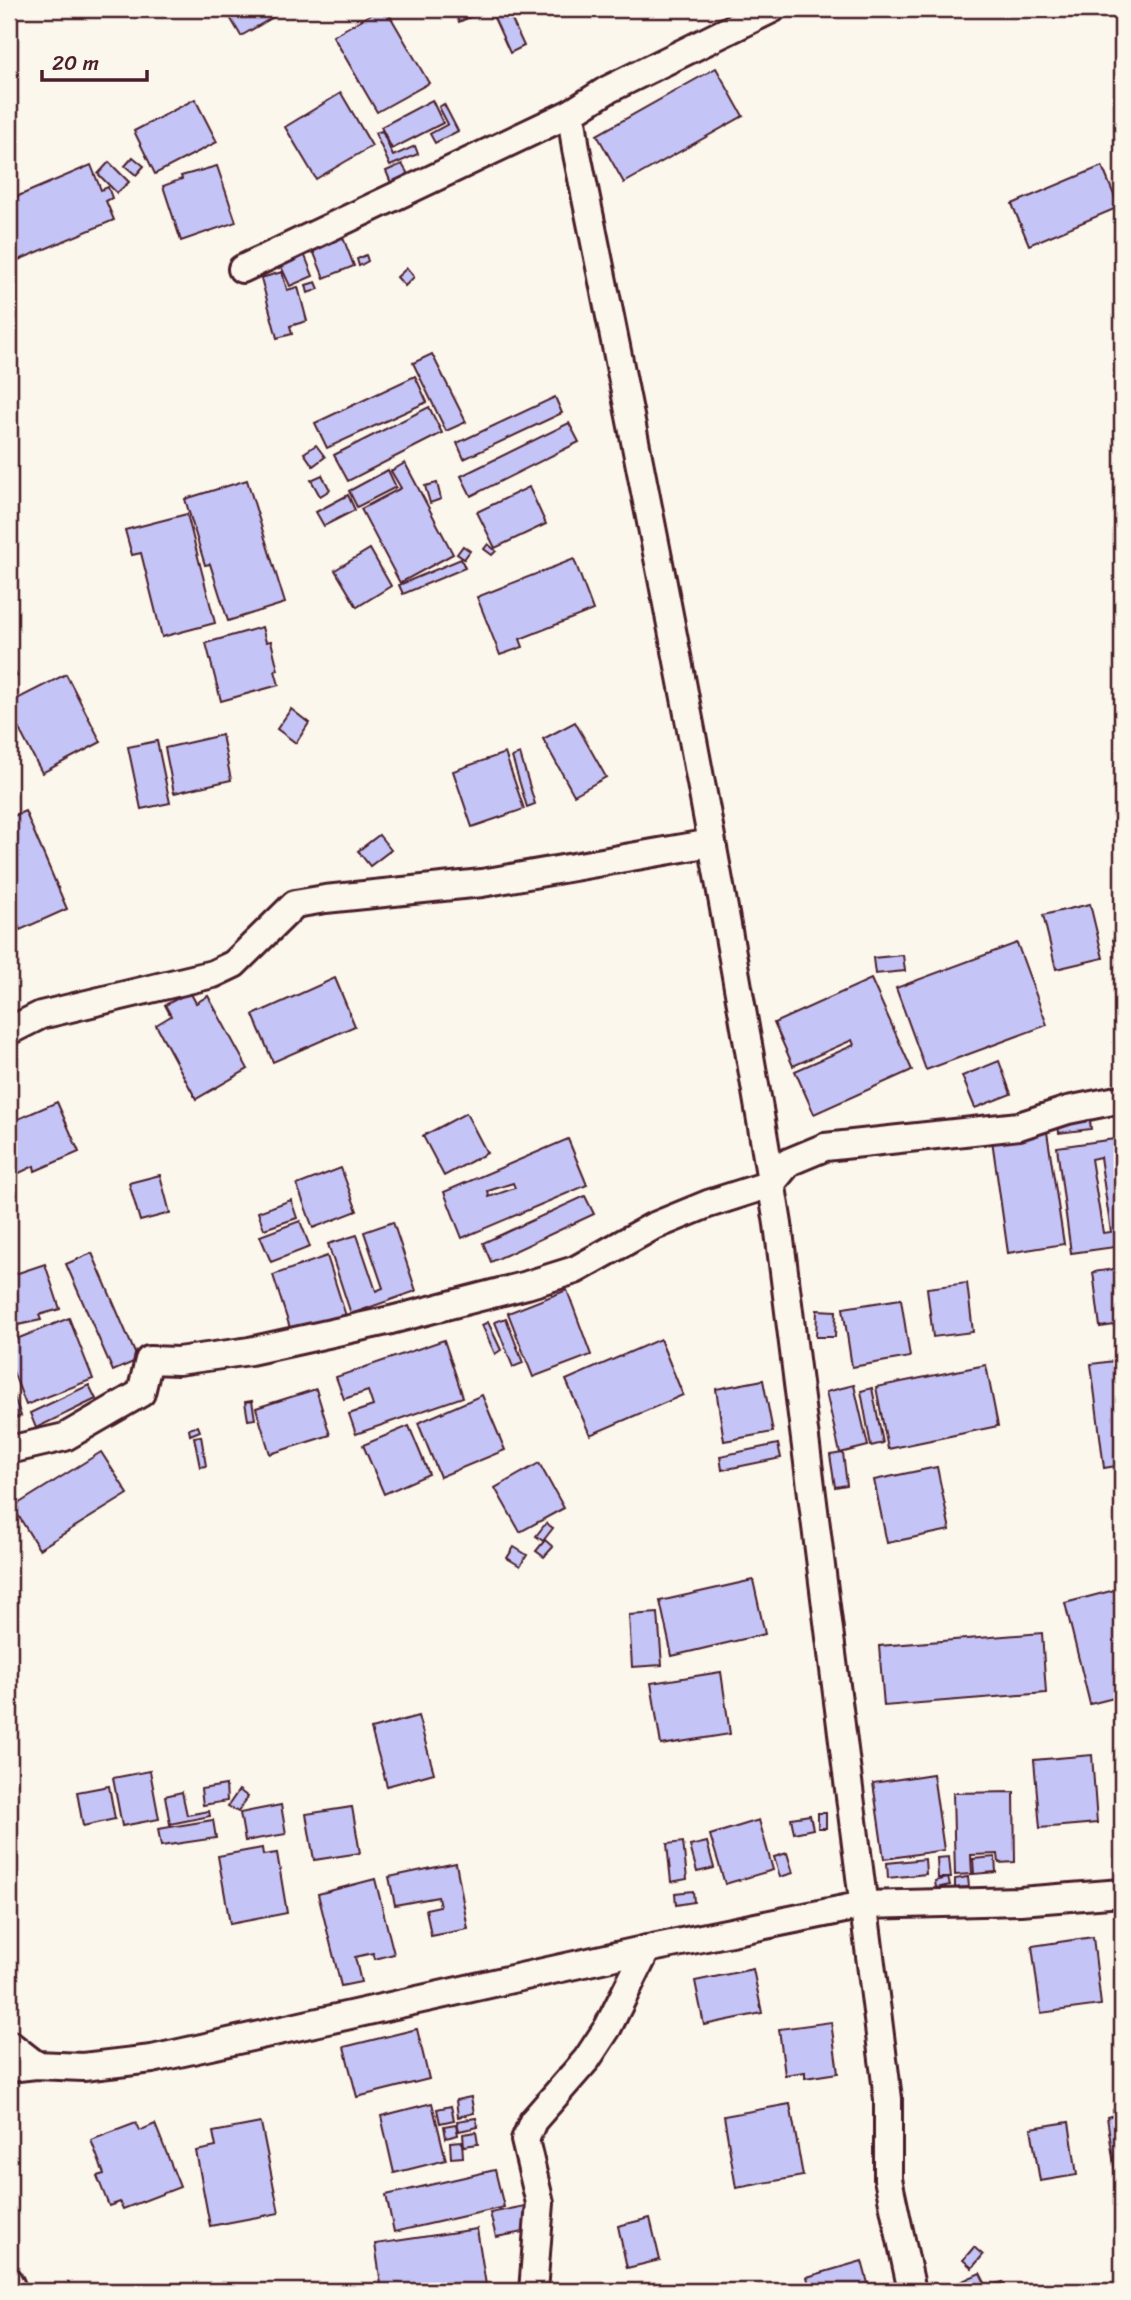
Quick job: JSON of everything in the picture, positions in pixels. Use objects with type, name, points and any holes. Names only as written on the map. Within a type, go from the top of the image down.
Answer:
[{"type":"street","points":[[242,269],[571,113],[607,90],[772,9]]},
{"type":"street","points":[[571,113],[763,1124],[888,2099],[888,2179],[912,2291]]},
{"type":"street","points":[[9,1031],[41,1016],[213,974],[234,964],[295,904],[482,883],[711,842]]},
{"type":"street","points":[[9,1450],[65,1437],[141,1392],[149,1360],[178,1361],[250,1351],[391,1320],[575,1270],[663,1222],[771,1184],[789,1162],[825,1147],[1019,1126],[1068,1110],[1122,1099]]},
{"type":"street","points":[[9,2068],[36,2065],[83,2067],[152,2059],[647,1949],[864,1905],[1020,1901],[1122,1893]]},
{"type":"street","points":[[533,2291],[540,2203],[525,2140],[533,2121],[587,2059],[608,2027],[647,1949]]},
{"type":"street","points":[[9,2044],[36,2065]]},
{"type":"street","points":[[9,2282],[12,2291]]},
{"type":"building","points":[[225,9],[287,9],[241,36]]},
{"type":"building","points":[[380,9],[386,9],[429,83],[377,112],[333,36]]},
{"type":"building","points":[[488,9],[459,22],[454,11]]},
{"type":"building","points":[[490,9],[507,9],[524,46],[510,53]]},
{"type":"building","points":[[555,9],[582,9],[557,17]]},
{"type":"building","points":[[716,68],[743,116],[624,183],[597,135]]},
{"type":"building","points":[[341,93],[372,146],[316,179],[285,127]]},
{"type":"building","points":[[195,99],[217,142],[155,174],[134,131]]},
{"type":"building","points":[[432,100],[443,123],[392,149],[381,127]]},
{"type":"building","points":[[444,104],[458,131],[435,143],[430,134],[448,124],[439,107]]},
{"type":"building","points":[[382,131],[393,156],[415,146],[418,154],[390,166],[375,133]]},
{"type":"building","points":[[133,157],[144,166],[136,175],[125,166]]},
{"type":"building","points":[[109,162],[129,182],[117,193],[98,174]]},
{"type":"building","points":[[402,164],[408,174],[391,183],[386,171]]},
{"type":"building","points":[[91,165],[101,190],[108,187],[112,198],[106,201],[114,220],[9,264],[9,200]]},
{"type":"building","points":[[217,166],[236,222],[181,241],[163,186],[182,179],[181,176]]},
{"type":"building","points":[[1102,166],[1119,207],[1029,245],[1012,204]]},
{"type":"building","points":[[342,235],[354,266],[324,278],[312,248]]},
{"type":"building","points":[[303,251],[313,276],[290,286],[279,262]]},
{"type":"building","points":[[366,255],[368,261],[359,266],[357,259]]},
{"type":"building","points":[[407,268],[414,277],[405,286],[397,277]]},
{"type":"building","points":[[282,272],[287,290],[298,287],[307,321],[290,326],[292,334],[277,338],[261,278]]},
{"type":"building","points":[[316,282],[319,289],[308,293],[306,285]]},
{"type":"building","points":[[432,354],[466,422],[446,431],[413,363]]},
{"type":"building","points":[[415,376],[427,402],[327,448],[315,423]]},
{"type":"building","points":[[555,397],[562,413],[464,459],[457,443]]},
{"type":"building","points":[[429,407],[442,433],[348,481],[334,455]]},
{"type":"building","points":[[569,423],[579,442],[471,496],[461,476]]},
{"type":"building","points":[[316,445],[325,457],[313,466],[304,453]]},
{"type":"building","points":[[405,463],[453,554],[400,583],[361,509],[401,488],[391,471]]},
{"type":"building","points":[[388,470],[396,487],[357,507],[349,491]]},
{"type":"building","points":[[322,475],[330,490],[320,496],[311,480]]},
{"type":"building","points":[[247,480],[285,603],[228,621],[210,564],[205,565],[185,499]]},
{"type":"building","points":[[437,483],[441,499],[430,503],[425,486]]},
{"type":"building","points":[[529,487],[546,524],[495,548],[477,512]]},
{"type":"building","points":[[348,495],[355,510],[324,526],[316,512]]},
{"type":"building","points":[[187,514],[215,623],[162,637],[141,553],[132,555],[125,530]]},
{"type":"building","points":[[488,544],[496,551],[492,555],[484,549]]},
{"type":"building","points":[[463,546],[470,551],[464,559],[457,554]]},
{"type":"building","points":[[370,549],[391,586],[357,607],[335,570]]},
{"type":"building","points":[[461,559],[465,568],[403,594],[399,585]]},
{"type":"building","points":[[574,559],[593,610],[520,639],[523,647],[500,655],[477,597]]},
{"type":"building","points":[[262,627],[266,642],[271,641],[279,685],[221,701],[206,643]]},
{"type":"building","points":[[9,661],[17,676],[9,680]]},
{"type":"building","points":[[66,674],[101,742],[42,773],[9,710],[9,703]]},
{"type":"building","points":[[291,709],[309,723],[296,743],[277,729]]},
{"type":"building","points":[[575,722],[606,777],[574,795],[543,739]]},
{"type":"building","points":[[222,735],[231,780],[174,793],[165,748]]},
{"type":"building","points":[[157,741],[170,803],[141,809],[128,747]]},
{"type":"building","points":[[505,753],[524,809],[472,827],[453,771]]},
{"type":"building","points":[[520,754],[535,804],[527,807],[512,757]]},
{"type":"building","points":[[25,811],[67,909],[20,930],[9,904],[9,818]]},
{"type":"building","points":[[379,835],[391,850],[370,866],[358,851]]},
{"type":"building","points":[[1090,904],[1103,958],[1056,969],[1043,915]]},
{"type":"building","points":[[1122,937],[1122,972],[1113,939]]},
{"type":"building","points":[[1017,943],[1047,1025],[926,1070],[896,988]]},
{"type":"building","points":[[903,955],[905,971],[875,974],[873,958]]},
{"type":"building","points":[[335,978],[355,1026],[273,1062],[253,1015]]},
{"type":"building","points":[[871,979],[912,1070],[814,1114],[795,1071],[854,1045],[852,1040],[793,1066],[774,1023]]},
{"type":"building","points":[[190,992],[196,1003],[208,996],[248,1069],[196,1099],[156,1025],[171,1016],[165,1005]]},
{"type":"building","points":[[999,1061],[1011,1094],[975,1108],[962,1076]]},
{"type":"building","points":[[57,1102],[79,1152],[35,1171],[34,1166],[15,1175],[9,1161],[9,1123]]},
{"type":"building","points":[[466,1113],[487,1153],[444,1176],[423,1136]]},
{"type":"building","points":[[1089,1114],[1091,1129],[1059,1133],[1057,1117]]},
{"type":"building","points":[[1047,1132],[1064,1244],[1008,1253],[992,1140]]},
{"type":"building","points":[[1122,1138],[1122,1246],[1071,1253],[1057,1147]],"holes":[[[1100,1157],[1111,1232],[1103,1233],[1091,1159]]]},
{"type":"building","points":[[568,1139],[587,1185],[462,1238],[444,1192]],"holes":[[[513,1183],[515,1188],[489,1197],[488,1191]]]},
{"type":"building","points":[[341,1168],[357,1211],[313,1228],[297,1185]]},
{"type":"building","points":[[160,1175],[170,1213],[140,1221],[129,1183]]},
{"type":"building","points":[[585,1196],[594,1214],[491,1262],[483,1243]]},
{"type":"building","points":[[291,1200],[297,1218],[264,1229],[258,1212]]},
{"type":"building","points":[[300,1221],[310,1247],[271,1262],[260,1236]]},
{"type":"building","points":[[393,1222],[416,1291],[351,1314],[328,1244],[357,1235],[376,1291],[383,1288],[364,1232]]},
{"type":"building","points":[[92,1253],[138,1360],[113,1371],[66,1264]]},
{"type":"building","points":[[327,1256],[346,1316],[292,1334],[273,1275]]},
{"type":"building","points":[[45,1264],[60,1309],[39,1315],[41,1320],[9,1327],[9,1276]]},
{"type":"building","points":[[1122,1268],[1122,1324],[1100,1327],[1093,1272]]},
{"type":"building","points":[[967,1283],[973,1332],[933,1337],[927,1288]]},
{"type":"building","points":[[567,1290],[591,1355],[533,1377],[508,1313]]},
{"type":"building","points":[[901,1299],[910,1357],[852,1367],[843,1308]]},
{"type":"building","points":[[817,1310],[836,1311],[835,1337],[816,1337]]},
{"type":"building","points":[[69,1318],[93,1379],[26,1405],[9,1361],[9,1342]]},
{"type":"building","points":[[506,1318],[523,1363],[513,1367],[495,1322]]},
{"type":"building","points":[[488,1322],[501,1350],[495,1354],[482,1325]]},
{"type":"building","points":[[660,1339],[683,1395],[590,1435],[566,1380]]},
{"type":"building","points":[[444,1340],[463,1397],[356,1434],[349,1414],[373,1406],[368,1391],[344,1399],[336,1377]]},
{"type":"building","points":[[1122,1360],[1122,1465],[1104,1468],[1091,1364]]},
{"type":"building","points":[[986,1365],[998,1426],[888,1449],[876,1387]]},
{"type":"building","points":[[763,1380],[773,1432],[724,1441],[716,1389]]},
{"type":"building","points":[[9,1383],[21,1416],[9,1420]]},
{"type":"building","points":[[89,1385],[96,1399],[36,1428],[30,1413]]},
{"type":"building","points":[[854,1385],[868,1446],[840,1453],[826,1392]]},
{"type":"building","points":[[872,1388],[883,1443],[871,1446],[861,1391]]},
{"type":"building","points":[[316,1389],[330,1435],[270,1454],[256,1408]]},
{"type":"building","points":[[482,1395],[505,1450],[440,1477],[418,1423]]},
{"type":"building","points":[[252,1401],[255,1419],[248,1420],[245,1402]]},
{"type":"building","points":[[198,1426],[200,1431],[190,1435],[189,1429]]},
{"type":"building","points":[[409,1426],[429,1474],[384,1494],[363,1445]]},
{"type":"building","points":[[201,1436],[206,1466],[200,1467],[194,1437]]},
{"type":"building","points":[[778,1444],[781,1458],[722,1470],[720,1456]]},
{"type":"building","points":[[101,1452],[128,1494],[39,1549],[13,1507]]},
{"type":"building","points":[[843,1453],[847,1485],[835,1487],[830,1455]]},
{"type":"building","points":[[539,1463],[564,1508],[520,1532],[495,1488]]},
{"type":"building","points":[[937,1467],[950,1530],[887,1543],[874,1480]]},
{"type":"building","points":[[546,1523],[553,1528],[543,1541],[536,1536]]},
{"type":"building","points":[[545,1540],[553,1547],[544,1557],[536,1551]]},
{"type":"building","points":[[514,1547],[527,1555],[520,1566],[507,1558]]},
{"type":"building","points":[[753,1580],[765,1634],[672,1656],[660,1601]]},
{"type":"building","points":[[1122,1588],[1122,1696],[1090,1704],[1065,1603]]},
{"type":"building","points":[[658,1613],[662,1665],[632,1667],[629,1615]]},
{"type":"building","points":[[1042,1633],[1046,1693],[884,1706],[879,1646]]},
{"type":"building","points":[[721,1672],[730,1734],[661,1745],[651,1683]]},
{"type":"building","points":[[418,1716],[434,1773],[387,1786],[371,1729]]},
{"type":"building","points":[[1092,1755],[1097,1823],[1040,1828],[1034,1760]]},
{"type":"building","points":[[150,1771],[159,1819],[122,1826],[113,1778]]},
{"type":"building","points":[[933,1774],[944,1850],[884,1859],[873,1783]]},
{"type":"building","points":[[226,1785],[227,1801],[203,1805],[201,1789]]},
{"type":"building","points":[[109,1786],[115,1819],[83,1826],[77,1792]]},
{"type":"building","points":[[239,1790],[248,1797],[238,1812],[228,1806]]},
{"type":"building","points":[[182,1792],[187,1815],[209,1811],[210,1816],[170,1824],[165,1796]]},
{"type":"building","points":[[1014,1792],[1015,1862],[999,1863],[998,1854],[971,1855],[972,1874],[955,1875],[953,1793]]},
{"type":"building","points":[[281,1805],[286,1834],[245,1841],[240,1813]]},
{"type":"building","points":[[352,1807],[360,1853],[314,1860],[306,1814]]},
{"type":"building","points":[[818,1813],[826,1813],[826,1828],[818,1828]]},
{"type":"building","points":[[810,1815],[813,1829],[794,1833],[791,1818]]},
{"type":"building","points":[[213,1820],[216,1838],[161,1846],[158,1829]]},
{"type":"building","points":[[759,1820],[773,1870],[725,1884],[710,1835]]},
{"type":"building","points":[[683,1842],[687,1879],[671,1882],[667,1844]]},
{"type":"building","points":[[707,1842],[714,1868],[697,1872],[690,1846]]},
{"type":"building","points":[[262,1848],[263,1855],[277,1853],[287,1913],[230,1924],[218,1856]]},
{"type":"building","points":[[787,1853],[793,1873],[780,1877],[774,1857]]},
{"type":"building","points":[[949,1857],[951,1878],[938,1878],[937,1858]]},
{"type":"building","points":[[995,1857],[996,1872],[974,1874],[973,1859]]},
{"type":"building","points":[[925,1859],[926,1874],[888,1878],[887,1863]]},
{"type":"building","points":[[456,1863],[468,1929],[431,1936],[426,1909],[440,1906],[438,1897],[395,1905],[389,1877]]},
{"type":"building","points":[[968,1877],[969,1887],[955,1888],[955,1879]]},
{"type":"building","points":[[948,1878],[950,1885],[936,1888],[935,1881]]},
{"type":"building","points":[[375,1879],[394,1954],[375,1959],[373,1953],[355,1957],[361,1982],[341,1986],[318,1894]]},
{"type":"building","points":[[693,1891],[694,1902],[676,1905],[675,1893]]},
{"type":"building","points":[[1093,1937],[1101,2005],[1041,2013],[1032,1946]]},
{"type":"building","points":[[753,1969],[762,2013],[704,2025],[695,1981]]},
{"type":"building","points":[[831,2022],[838,2073],[805,2078],[805,2072],[785,2075],[779,2029]]},
{"type":"building","points":[[417,2029],[429,2079],[357,2097],[344,2047]]},
{"type":"building","points":[[471,2097],[474,2113],[458,2117],[456,2100]]},
{"type":"building","points":[[432,2103],[446,2160],[394,2173],[381,2116]]},
{"type":"building","points":[[790,2104],[803,2176],[736,2188],[724,2116]]},
{"type":"building","points":[[451,2106],[454,2120],[440,2123],[437,2109]]},
{"type":"building","points":[[1122,2108],[1122,2220],[1107,2117],[1114,2115],[1113,2110]]},
{"type":"building","points":[[476,2118],[478,2127],[459,2131],[457,2121]]},
{"type":"building","points":[[1069,2122],[1077,2175],[1040,2181],[1031,2128]]},
{"type":"building","points":[[136,2123],[139,2131],[155,2124],[180,2187],[123,2209],[120,2202],[109,2206],[97,2176],[104,2174],[91,2140]]},
{"type":"building","points":[[261,2123],[279,2213],[210,2226],[196,2151],[216,2147],[213,2132]]},
{"type":"building","points":[[456,2124],[458,2135],[446,2138],[444,2126]]},
{"type":"building","points":[[476,2132],[478,2144],[464,2146],[463,2134]]},
{"type":"building","points":[[462,2141],[463,2157],[451,2158],[450,2142]]},
{"type":"building","points":[[495,2170],[504,2207],[394,2232],[386,2195]]},
{"type":"building","points":[[525,2206],[529,2231],[496,2237],[490,2213]]},
{"type":"building","points":[[650,2218],[660,2260],[627,2268],[618,2226]]},
{"type":"building","points":[[477,2229],[486,2285],[444,2291],[382,2291],[375,2244]]},
{"type":"building","points":[[974,2247],[983,2255],[972,2268],[963,2260]]},
{"type":"building","points":[[862,2261],[870,2291],[811,2291],[807,2277]]},
{"type":"building","points":[[980,2273],[985,2283],[961,2291],[958,2283]]},
{"type":"building","points":[[1003,2282],[1006,2291],[969,2291]]}]
